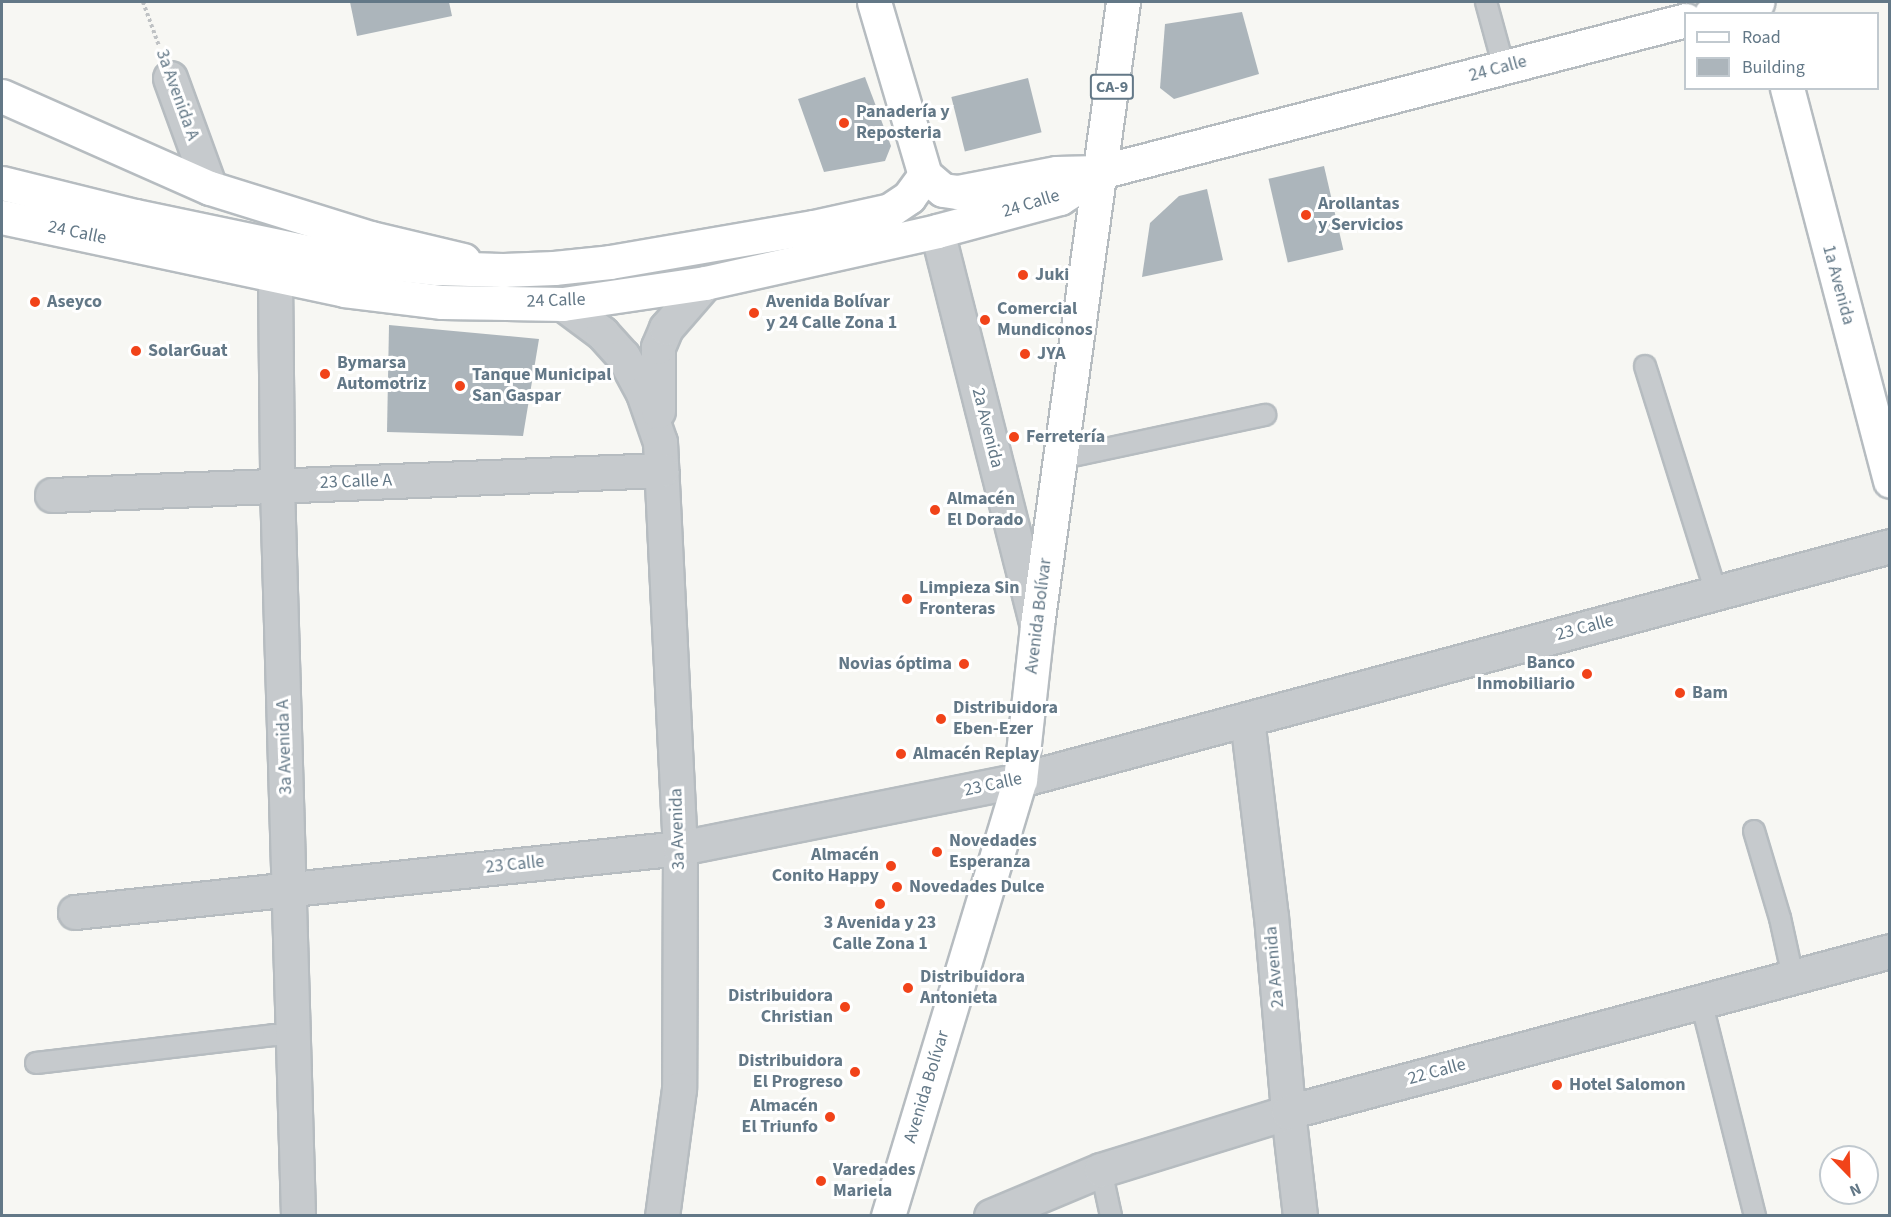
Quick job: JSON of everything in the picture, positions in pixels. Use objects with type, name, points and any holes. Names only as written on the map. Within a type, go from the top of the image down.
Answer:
[{"type":"main road","points":[[874,2],[926,174]]},
{"type":"main road","name":"Avenida Bolívar","points":[[888,1215],[1020,780],[1037,625],[1123,2]]},
{"type":"main road","points":[[1719,12],[1757,2]]},
{"type":"main road","name":"24 Calle","points":[[2,183],[135,216],[331,257],[436,268],[503,270],[554,268],[610,262],[780,233],[890,210],[909,197],[926,174],[943,190],[958,192],[1056,173],[1100,172],[1684,21]]},
{"type":"main road","name":"1a Avenida","points":[[1788,90],[1883,431],[1890,481]]},
{"type":"main road","name":"24 Calle","points":[[2,96],[210,188],[371,238],[503,270]]},
{"type":"main road","name":"24 Calle","points":[[2,217],[275,278],[344,290],[442,302],[563,303],[705,283],[937,231],[1060,198],[1100,172]]},
{"type":"main road","points":[[503,270],[563,303]]},
{"type":"street","name":"3a Avenida A","points":[[170,78],[210,188]]},
{"type":"street","name":"2a Avenida","points":[[937,231],[1037,625]]},
{"type":"street","name":"3a Avenida A","points":[[275,278],[278,486],[298,1215]]},
{"type":"street","name":"3a Avenida","points":[[662,1215],[679,1089],[680,848],[656,391],[658,347],[666,328],[705,283]]},
{"type":"street","name":"3a Avenida","points":[[563,303],[602,333],[623,356],[643,393],[660,456]]},
{"type":"street","name":"23 Calle A","points":[[52,495],[278,486],[660,456]]},
{"type":"street","name":"23 Calle","points":[[75,912],[680,848],[1020,780],[1890,546]]},
{"type":"street","name":"2a Avenida","points":[[1247,719],[1271,916],[1288,1112],[1300,1215]]},
{"type":"street","name":"22 Calle","points":[[991,1215],[1101,1170],[1288,1112],[1890,951]]},
{"type":"lane","points":[[1486,2],[1504,68]]},
{"type":"lane","points":[[1645,366],[1716,593]]},
{"type":"lane","points":[[1059,459],[1265,415]]},
{"type":"lane","points":[[1754,831],[1780,918],[1793,977]]},
{"type":"lane","points":[[1701,1001],[1755,1215]]},
{"type":"lane","points":[[36,1063],[273,1035],[293,1036]]},
{"type":"lane","points":[[1101,1170],[1111,1215]]},
{"type":"path","name":"3a Avenida A","points":[[143,2],[170,78]]},
{"type":"building","points":[[350,2],[449,2],[452,16],[357,36]]},
{"type":"building","points":[[1242,12],[1259,74],[1174,99],[1160,88],[1165,24]]},
{"type":"building","name":"Panadería y Reposteria","points":[[865,77],[891,146],[885,161],[824,172],[798,99]]},
{"type":"building","points":[[1028,78],[1042,132],[965,151],[951,97]]},
{"type":"building","name":"Arollantas y Servicios","points":[[1324,166],[1343,250],[1288,263],[1268,179]]},
{"type":"building","points":[[1207,189],[1223,260],[1142,277],[1150,223],[1179,196]]},
{"type":"building","name":"Tanque Municipal San Gaspar","points":[[389,325],[539,339],[523,436],[387,432]]},
{"type":"place","name":"Panadería y Reposteria","points":[[844,123]]},
{"type":"place","name":"Arollantas y Servicios","points":[[1306,215]]},
{"type":"place","name":"Juki","points":[[1023,275]]},
{"type":"place","name":"Aseyco","points":[[35,302]]},
{"type":"place","name":"Avenida Bolívar y 24 Calle Zona 1","points":[[754,313]]},
{"type":"place","name":"Comercial Mundiconos","points":[[985,320]]},
{"type":"place","name":"SolarGuat","points":[[136,351]]},
{"type":"place","name":"JYA","points":[[1025,354]]},
{"type":"place","name":"Bymarsa Automotriz","points":[[325,374]]},
{"type":"place","name":"Tanque Municipal San Gaspar","points":[[460,386]]},
{"type":"place","name":"Ferretería","points":[[1014,437]]},
{"type":"place","name":"Almacén El Dorado","points":[[935,510]]},
{"type":"place","name":"Limpieza Sin Fronteras","points":[[907,599]]},
{"type":"place","name":"Novias óptima","points":[[964,664]]},
{"type":"place","name":"Banco Inmobiliario","points":[[1587,674]]},
{"type":"place","name":"Bam","points":[[1680,693]]},
{"type":"place","name":"Distribuidora Eben-Ezer","points":[[941,719]]},
{"type":"place","name":"Almacén Replay","points":[[901,754]]},
{"type":"place","name":"Novedades Esperanza","points":[[937,852]]},
{"type":"place","name":"Almacén Conito Happy","points":[[891,866]]},
{"type":"place","name":"Novedades Dulce","points":[[897,887]]},
{"type":"place","name":"3 Avenida y 23 Calle Zona 1","points":[[880,904]]},
{"type":"place","name":"Distribuidora Antonieta","points":[[908,988]]},
{"type":"place","name":"Distribuidora Christian","points":[[845,1007]]},
{"type":"place","name":"Distribuidora El Progreso","points":[[855,1072]]},
{"type":"place","name":"Hotel Salomon","points":[[1557,1085]]},
{"type":"place","name":"Almacén El Triunfo","points":[[830,1117]]},
{"type":"place","name":"Varedades Mariela","points":[[821,1181]]}]
